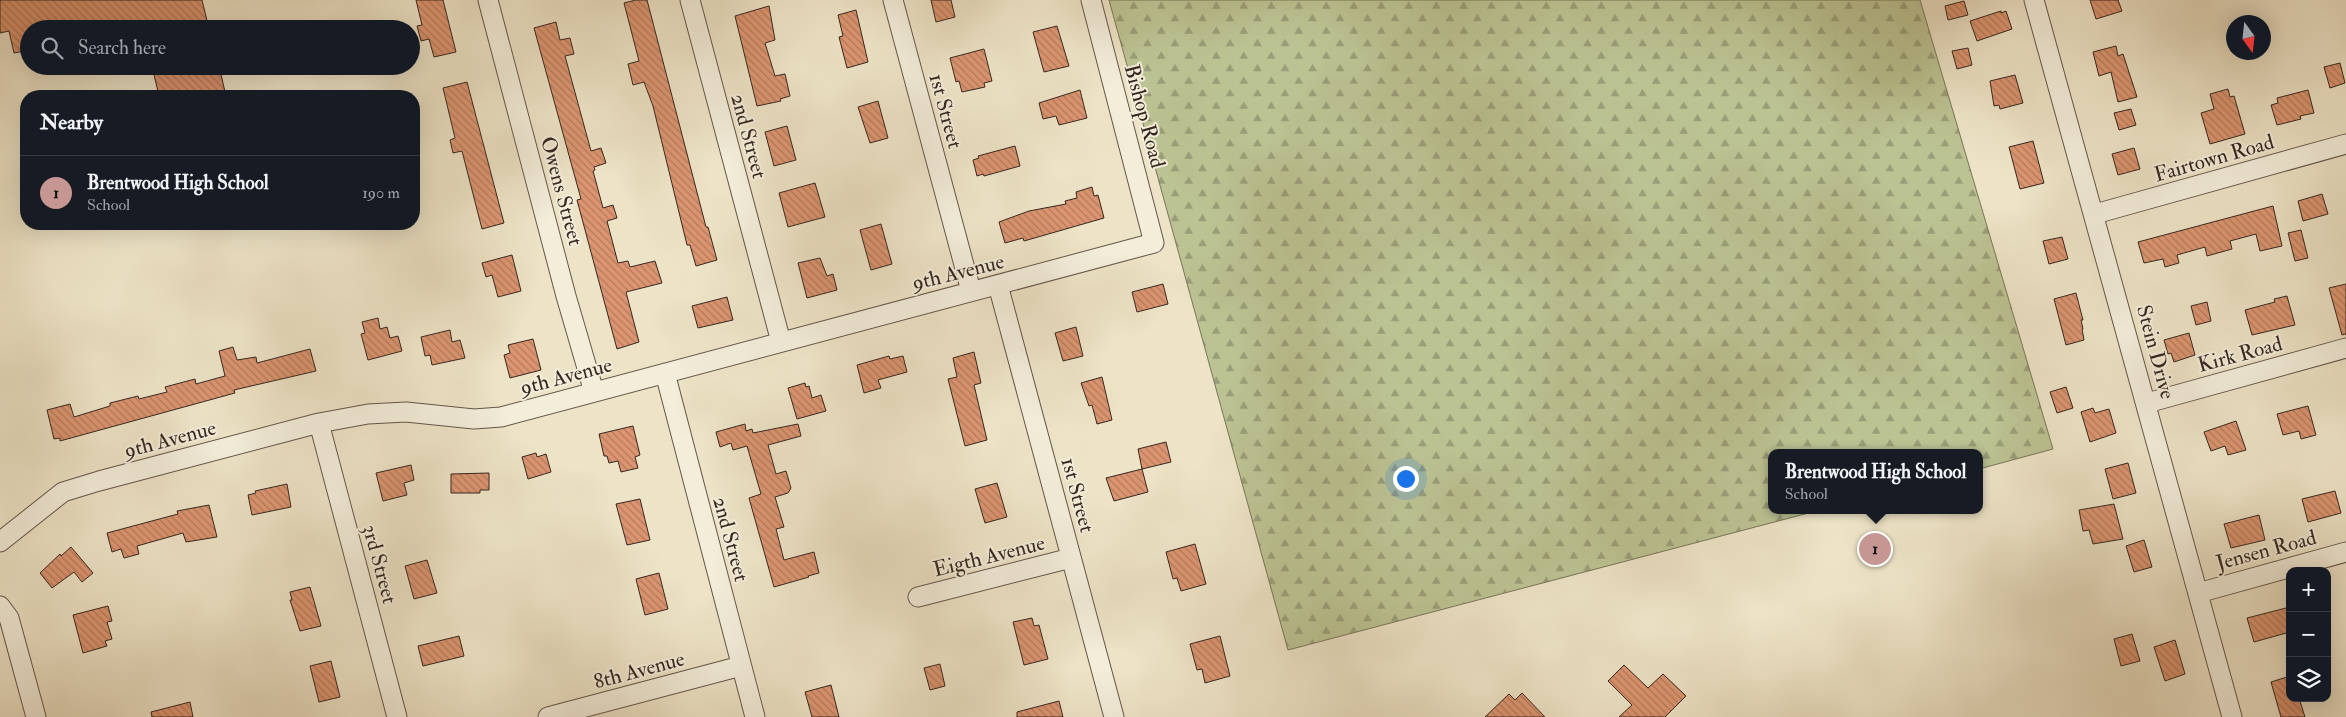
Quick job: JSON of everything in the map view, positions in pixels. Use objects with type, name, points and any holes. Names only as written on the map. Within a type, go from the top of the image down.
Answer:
[{"type":"street","name":"Owens Street","points":[[488,0],[566,296],[594,392]]},
{"type":"street","name":"2nd Street","points":[[690,0],[781,342]]},
{"type":"street","name":"1st Street","points":[[894,0],[971,291]]},
{"type":"street","name":"Bishop Road","points":[[1091,0],[1154,243]]},
{"type":"street","name":"Stein Drive","points":[[2034,0],[2095,214],[2232,717]]},
{"type":"street","name":"Fairtown Road","points":[[2095,214],[2346,144]]},
{"type":"street","name":"9th Avenue","points":[[0,542],[63,492],[99,481],[319,424],[368,414],[406,412],[474,419],[501,417],[1154,243]]},
{"type":"street","name":"1st Street","points":[[998,285],[1114,717]]},
{"type":"street","name":"Kirk Road","points":[[2147,403],[2346,348]]},
{"type":"street","name":"2nd Street","points":[[664,373],[755,717]]},
{"type":"street","name":"3rd Street","points":[[319,424],[397,717]]},
{"type":"street","name":"Jensen Road","points":[[2198,593],[2346,552]]},
{"type":"street","name":"Eigth Avenue","points":[[918,597],[1071,558]]},
{"type":"street","points":[[0,606],[9,618],[36,717]]},
{"type":"street","name":"8th Avenue","points":[[548,717],[741,666]]},
{"type":"green space","points":[[1109,0],[1920,0],[2053,449],[1983,468],[1983,449],[1768,449],[1768,514],[1805,514],[1288,650]]},
{"type":"building","points":[[0,0],[202,0],[207,20],[20,20],[20,52],[14,53],[9,31],[0,33]]},
{"type":"building","points":[[416,0],[443,0],[456,52],[434,57],[429,39],[421,41],[420,25],[422,25]]},
{"type":"building","points":[[647,0],[706,227],[708,227],[717,260],[696,266],[690,245],[687,245],[653,106],[644,82],[633,85],[628,64],[639,61],[624,3]]},
{"type":"building","points":[[931,0],[951,0],[955,17],[936,22]]},
{"type":"building","points":[[2090,0],[2118,0],[2122,11],[2096,19]]},
{"type":"building","points":[[1964,1],[1968,15],[1948,20],[1945,6]]},
{"type":"building","points":[[769,6],[775,40],[765,43],[775,76],[785,74],[790,96],[780,99],[781,101],[757,106],[735,16]]},
{"type":"building","points":[[856,10],[868,62],[847,68],[839,37],[843,36],[838,15]]},
{"type":"building","points":[[2001,11],[2001,13],[2006,11],[2012,29],[1977,41],[1970,21]]},
{"type":"building","points":[[556,22],[560,40],[570,38],[574,54],[565,56],[591,151],[601,148],[606,163],[594,167],[595,170],[593,171],[603,208],[613,205],[617,218],[607,221],[618,263],[628,261],[630,267],[655,261],[662,283],[626,292],[639,342],[617,349],[577,200],[581,199],[534,28]]},
{"type":"building","points":[[1057,26],[1069,66],[1044,72],[1033,32]]},
{"type":"building","points":[[2116,46],[2118,56],[2123,54],[2137,97],[2118,102],[2111,72],[2099,76],[2093,52]]},
{"type":"building","points":[[1968,48],[1972,65],[1957,69],[1952,51]]},
{"type":"building","points":[[984,49],[992,81],[984,83],[985,87],[962,92],[959,81],[956,82],[950,58]]},
{"type":"building","points":[[2340,63],[2345,83],[2330,88],[2324,67]]},
{"type":"building","points":[[154,75],[221,75],[225,90],[158,90]]},
{"type":"building","points":[[2015,75],[2023,103],[2000,109],[1999,105],[1994,106],[1990,81]]},
{"type":"building","points":[[467,82],[504,223],[482,229],[462,151],[453,153],[450,140],[455,138],[443,88]]},
{"type":"building","points":[[2228,89],[2230,97],[2234,96],[2245,134],[2210,144],[2201,113],[2214,109],[2210,94]]},
{"type":"building","points":[[1080,90],[1087,118],[1059,125],[1056,116],[1043,119],[1039,103]]},
{"type":"building","points":[[2308,90],[2314,113],[2300,116],[2301,119],[2277,125],[2271,105],[2278,103],[2277,98]]},
{"type":"building","points":[[878,101],[888,138],[870,143],[858,107]]},
{"type":"building","points":[[2131,109],[2136,125],[2119,130],[2114,113]]},
{"type":"building","points":[[787,126],[796,160],[774,166],[765,132]]},
{"type":"building","points":[[2033,141],[2044,183],[2020,189],[2009,147]]},
{"type":"building","points":[[1015,146],[1020,166],[984,176],[983,174],[977,176],[973,160],[979,158],[978,156]]},
{"type":"building","points":[[2134,148],[2140,169],[2118,175],[2112,154]]},
{"type":"building","points":[[815,183],[825,217],[788,227],[779,193]]},
{"type":"building","points":[[1092,187],[1094,196],[1098,195],[1104,218],[1024,241],[1023,238],[1005,243],[999,222],[1029,211],[1066,204],[1065,201],[1077,198],[1076,192]]},
{"type":"building","points":[[2322,194],[2328,214],[2303,221],[2298,201]]},
{"type":"building","points":[[2273,206],[2282,246],[2260,251],[2256,234],[2230,241],[2232,249],[2207,256],[2205,247],[2177,255],[2179,263],[2165,267],[2163,259],[2144,263],[2138,242]]},
{"type":"building","points":[[881,224],[892,264],[871,270],[860,230]]},
{"type":"building","points":[[2301,230],[2308,258],[2295,261],[2288,233]]},
{"type":"building","points":[[2062,237],[2068,259],[2049,264],[2043,241]]},
{"type":"building","points":[[512,255],[521,291],[498,297],[492,275],[486,277],[482,263]]},
{"type":"building","points":[[820,258],[827,276],[833,274],[837,290],[807,298],[798,263]]},
{"type":"building","points":[[1163,284],[1168,304],[1137,312],[1132,292]]},
{"type":"building","points":[[2346,284],[2346,334],[2342,335],[2329,288]]},
{"type":"building","points":[[2076,293],[2083,320],[2081,320],[2084,340],[2066,345],[2054,299]]},
{"type":"building","points":[[2287,296],[2295,325],[2252,335],[2245,310],[2275,302],[2274,299]]},
{"type":"building","points":[[727,297],[733,320],[698,328],[692,306]]},
{"type":"building","points":[[2207,302],[2211,321],[2196,325],[2191,306]]},
{"type":"building","points":[[378,318],[380,329],[387,327],[390,338],[398,336],[402,351],[368,360],[361,334],[365,333],[362,322]]},
{"type":"building","points":[[1076,327],[1083,356],[1063,361],[1055,333]]},
{"type":"building","points":[[450,330],[452,342],[460,340],[465,358],[432,365],[430,355],[425,356],[421,337]]},
{"type":"building","points":[[2189,333],[2195,355],[2174,362],[2171,353],[2168,354],[2164,340]]},
{"type":"building","points":[[533,339],[541,370],[510,378],[504,355],[510,353],[508,345]]},
{"type":"building","points":[[233,347],[237,360],[256,357],[257,363],[310,349],[316,371],[234,390],[235,393],[60,441],[60,438],[54,439],[47,410],[70,404],[74,417],[110,406],[110,403],[138,396],[139,399],[167,392],[165,387],[195,379],[196,384],[225,376],[219,351]]},
{"type":"building","points":[[974,352],[981,383],[974,385],[987,440],[965,446],[948,379],[957,377],[953,358]]},
{"type":"building","points":[[889,356],[890,359],[903,356],[907,372],[878,380],[881,388],[864,393],[857,365]]},
{"type":"building","points":[[1102,377],[1112,420],[1097,424],[1092,405],[1089,406],[1081,383]]},
{"type":"building","points":[[805,383],[806,387],[809,386],[812,398],[821,395],[826,411],[797,419],[788,388]]},
{"type":"building","points":[[2066,387],[2073,408],[2057,413],[2050,392]]},
{"type":"building","points":[[2308,406],[2316,435],[2301,439],[2299,431],[2283,435],[2277,414]]},
{"type":"building","points":[[2093,408],[2095,413],[2109,409],[2116,433],[2090,442],[2081,412]]},
{"type":"building","points":[[2236,421],[2246,450],[2228,455],[2225,446],[2211,451],[2204,432]]},
{"type":"building","points":[[745,424],[746,431],[752,429],[753,433],[798,424],[801,436],[768,445],[776,474],[786,471],[791,488],[788,493],[775,497],[784,527],[776,529],[784,560],[814,552],[819,573],[774,587],[749,498],[761,494],[747,446],[733,450],[731,443],[720,447],[716,432]]},
{"type":"building","points":[[633,426],[640,455],[635,457],[638,468],[621,472],[618,461],[609,463],[607,456],[604,456],[599,434]]},
{"type":"building","points":[[1166,442],[1171,462],[1142,469],[1138,449]]},
{"type":"building","points":[[536,453],[537,457],[546,454],[551,472],[528,479],[522,457]]},
{"type":"building","points":[[2128,463],[2136,493],[2113,499],[2105,469]]},
{"type":"building","points":[[411,465],[414,480],[404,483],[407,495],[383,501],[376,473]]},
{"type":"building","points":[[1142,469],[1148,492],[1114,501],[1106,478]]},
{"type":"building","points":[[489,473],[489,490],[480,490],[480,493],[451,493],[451,474]]},
{"type":"building","points":[[997,483],[1007,517],[985,523],[975,489]]},
{"type":"building","points":[[287,484],[291,507],[252,515],[248,495],[256,493],[255,491]]},
{"type":"building","points":[[2335,491],[2341,513],[2308,522],[2302,499]]},
{"type":"building","points":[[640,499],[650,540],[627,545],[616,504]]},
{"type":"building","points":[[2114,504],[2123,539],[2093,544],[2089,530],[2083,531],[2079,510]]},
{"type":"building","points":[[209,505],[217,537],[186,542],[183,533],[137,546],[139,554],[124,558],[121,549],[112,552],[107,533],[178,514],[177,511]]},
{"type":"building","points":[[2259,515],[2265,540],[2231,548],[2224,524]]},
{"type":"building","points":[[2144,540],[2152,567],[2134,572],[2126,546]]},
{"type":"building","points":[[1195,544],[1206,584],[1181,591],[1177,578],[1173,579],[1166,552]]},
{"type":"building","points":[[71,547],[93,573],[82,582],[74,572],[52,588],[40,573],[60,554],[61,556]]},
{"type":"building","points":[[427,560],[437,593],[414,599],[405,566]]},
{"type":"building","points":[[659,573],[668,609],[645,615],[636,579]]},
{"type":"building","points":[[310,587],[321,626],[300,631],[290,600],[292,600],[290,592]]},
{"type":"building","points":[[108,606],[112,621],[107,622],[112,639],[105,641],[107,646],[83,653],[73,615]]},
{"type":"building","points":[[2286,608],[2286,633],[2254,642],[2247,618]]},
{"type":"building","points":[[1032,618],[1034,626],[1039,625],[1048,659],[1024,665],[1013,622]]},
{"type":"building","points":[[2132,634],[2140,661],[2121,666],[2114,639]]},
{"type":"building","points":[[459,636],[464,656],[423,666],[418,646]]},
{"type":"building","points":[[1220,636],[1230,676],[1205,683],[1202,669],[1197,670],[1190,644]]},
{"type":"building","points":[[2175,640],[2185,674],[2165,681],[2154,647]]},
{"type":"building","points":[[331,661],[340,697],[319,702],[310,666]]},
{"type":"building","points":[[940,664],[945,686],[930,690],[924,668]]},
{"type":"building","points":[[1624,665],[1648,688],[1663,674],[1686,696],[1665,717],[1619,717],[1632,705],[1608,681]]},
{"type":"building","points":[[2286,677],[2286,702],[2300,702],[2305,717],[2281,717],[2271,682]]},
{"type":"building","points":[[831,685],[839,717],[812,717],[805,692]]},
{"type":"building","points":[[1522,693],[1545,717],[1485,717],[1509,694],[1515,700]]},
{"type":"building","points":[[1059,701],[1063,717],[1017,717],[1017,712]]},
{"type":"building","points":[[190,702],[193,717],[152,717],[151,712]]},
{"type":"place","name":"Brentwood High School","points":[[1875,549]]}]
